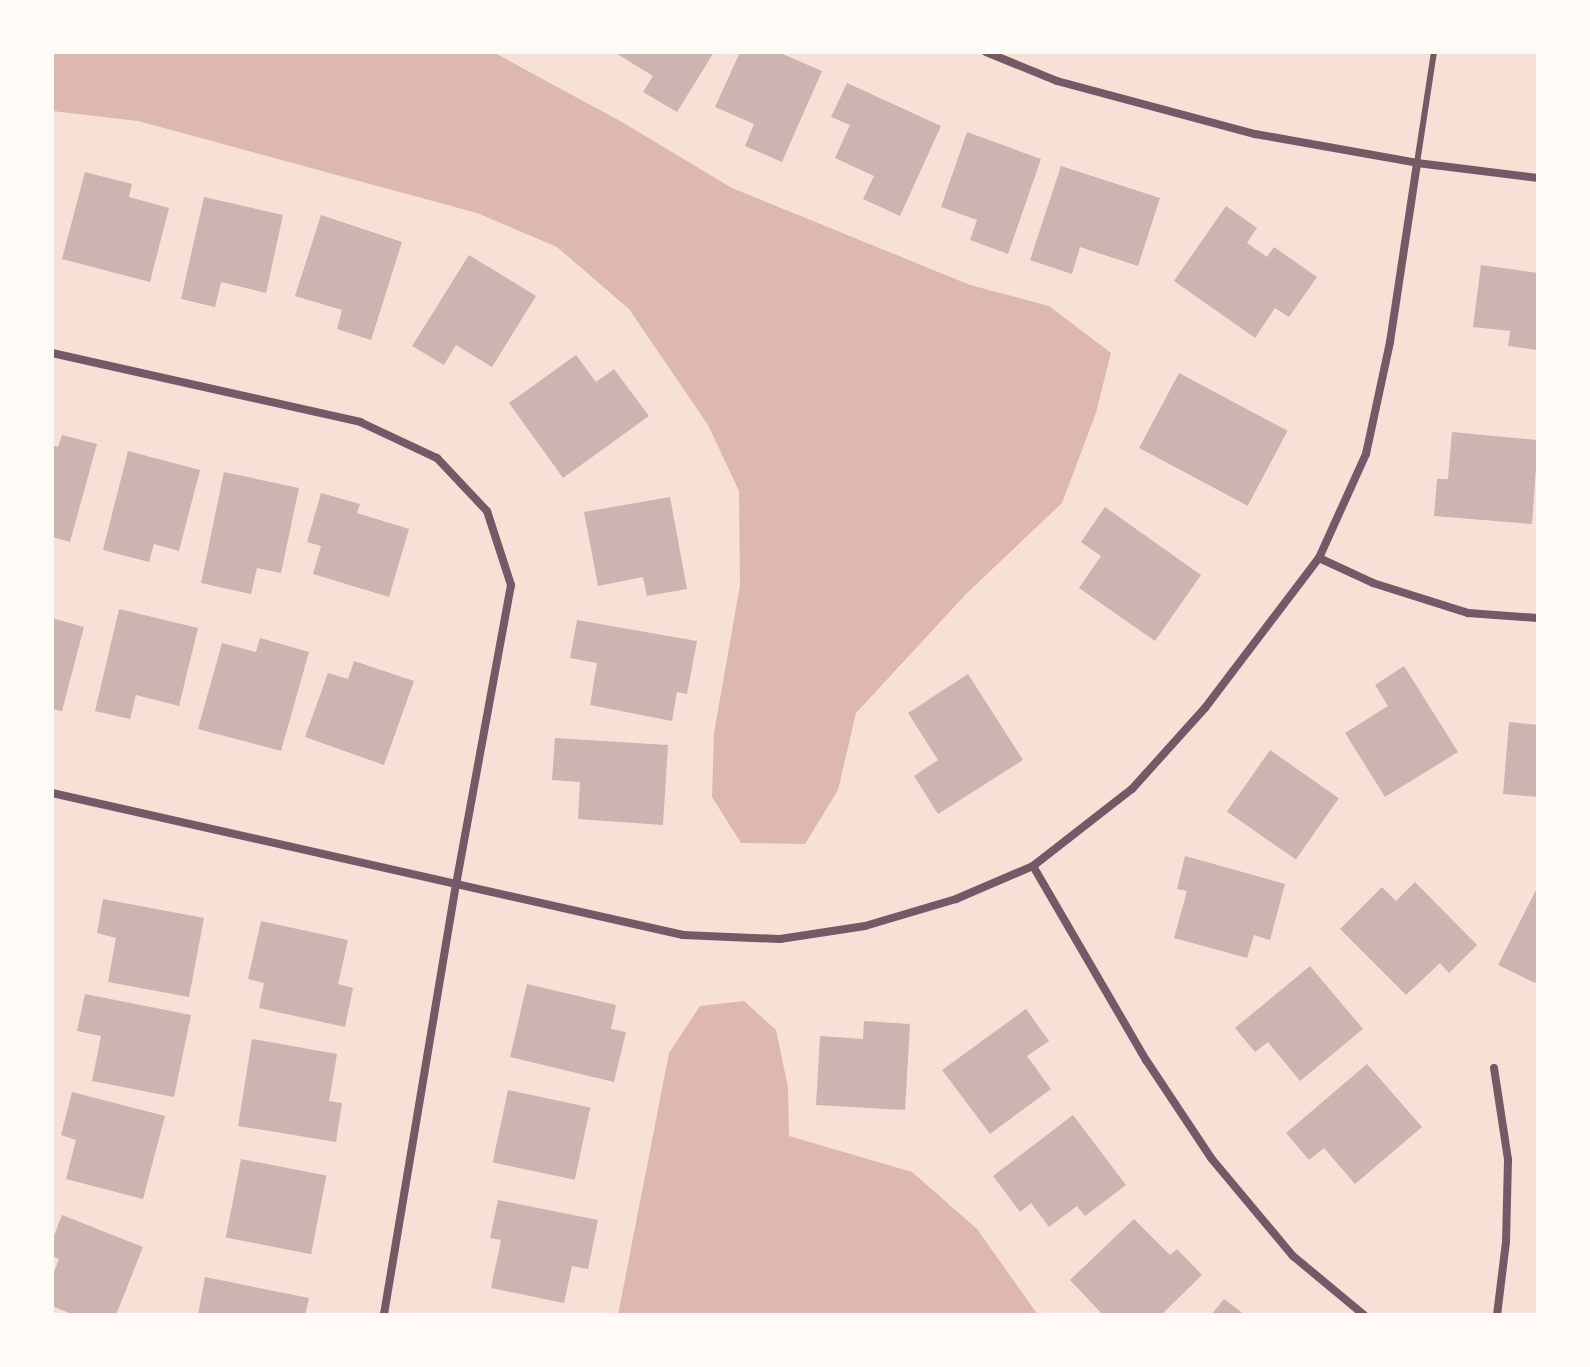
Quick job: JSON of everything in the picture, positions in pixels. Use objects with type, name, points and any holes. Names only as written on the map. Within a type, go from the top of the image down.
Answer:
[{"type":"street","points":[[986,52],[1057,81],[1255,134],[1417,163],[1538,178]]},
{"type":"street","points":[[52,793],[683,935],[780,939],[865,926],[956,899],[1033,866],[1132,789],[1205,708],[1319,558],[1366,454],[1390,342],[1417,163]]},
{"type":"street","points":[[52,353],[360,422],[437,458],[487,511],[511,585],[456,884],[384,1315]]},
{"type":"street","points":[[1319,558],[1373,583],[1468,613],[1538,618]]},
{"type":"street","points":[[1033,866],[1146,1060],[1211,1158],[1293,1256],[1364,1315]]},
{"type":"street","points":[[1494,1068],[1508,1160],[1506,1242],[1497,1315]]},
{"type":"lane","points":[[1417,163],[1434,52]]},
{"type":"shaded area","points":[[52,52],[493,52],[622,122],[732,188],[970,285],[1049,306],[1111,353],[1096,413],[1062,503],[967,593],[856,713],[838,790],[805,844],[741,843],[712,797],[714,733],[740,585],[739,491],[708,425],[629,309],[557,247],[477,213],[138,121],[52,111]]},
{"type":"shaded area","points":[[744,1001],[776,1030],[788,1087],[789,1136],[912,1172],[977,1229],[1038,1315],[618,1315],[669,1053],[700,1006]]},
{"type":"building","points":[[614,52],[714,52],[677,112],[643,92],[653,76]]},
{"type":"building","points":[[740,52],[778,52],[822,71],[782,162],[745,146],[754,124],[715,107]]},
{"type":"building","points":[[847,83],[941,126],[900,216],[863,199],[874,176],[835,158],[850,125],[831,117]]},
{"type":"building","points":[[967,132],[1041,159],[1008,254],[970,240],[977,220],[941,207]]},
{"type":"building","points":[[1061,166],[1160,198],[1138,266],[1080,247],[1072,274],[1030,260]]},
{"type":"building","points":[[85,172],[132,184],[129,197],[169,208],[150,282],[62,259]]},
{"type":"building","points":[[204,197],[283,215],[266,293],[221,282],[215,307],[181,299]]},
{"type":"building","points":[[1226,206],[1257,228],[1247,243],[1267,257],[1274,247],[1317,277],[1289,317],[1275,308],[1255,338],[1174,281]]},
{"type":"building","points":[[321,215],[402,242],[371,340],[337,329],[342,310],[295,296]]},
{"type":"building","points":[[469,255],[536,296],[492,367],[456,345],[444,365],[412,346]]},
{"type":"building","points":[[1481,265],[1538,273],[1538,350],[1508,346],[1510,331],[1473,327]]},
{"type":"building","points":[[576,355],[596,382],[614,369],[649,416],[563,478],[509,403]]},
{"type":"building","points":[[1179,373],[1288,431],[1248,506],[1139,448]]},
{"type":"building","points":[[1452,432],[1538,440],[1532,524],[1434,516],[1437,479],[1448,479]]},
{"type":"building","points":[[62,435],[97,444],[70,542],[52,537],[52,445],[58,447]]},
{"type":"building","points":[[128,451],[200,470],[179,551],[154,544],[149,562],[103,550]]},
{"type":"building","points":[[224,472],[299,488],[281,573],[257,568],[251,594],[201,583]]},
{"type":"building","points":[[321,493],[360,504],[357,513],[409,529],[389,597],[313,574],[321,546],[307,542]]},
{"type":"building","points":[[670,497],[687,589],[647,596],[643,577],[598,586],[584,512]]},
{"type":"building","points":[[1105,507],[1201,575],[1155,641],[1079,588],[1101,556],[1081,542]]},
{"type":"building","points":[[119,609],[198,628],[179,706],[136,695],[130,719],[95,711]]},
{"type":"building","points":[[52,618],[84,627],[62,711],[52,709]]},
{"type":"building","points":[[577,620],[697,641],[687,694],[677,692],[672,721],[590,705],[597,663],[570,658]]},
{"type":"building","points":[[260,638],[309,652],[281,751],[198,729],[222,643],[256,652]]},
{"type":"building","points":[[354,661],[414,681],[384,765],[305,737],[328,673],[348,679]]},
{"type":"building","points":[[1404,666],[1458,752],[1385,797],[1345,733],[1388,706],[1375,685]]},
{"type":"building","points":[[968,674],[1023,760],[938,814],[914,776],[938,760],[908,713]]},
{"type":"building","points":[[1509,722],[1538,725],[1538,797],[1503,794]]},
{"type":"building","points":[[555,738],[668,745],[663,825],[578,819],[580,782],[552,780]]},
{"type":"building","points":[[1270,750],[1339,798],[1296,860],[1227,811]]},
{"type":"building","points":[[1185,856],[1285,884],[1270,940],[1254,935],[1247,958],[1174,938],[1187,891],[1177,889]]},
{"type":"building","points":[[1415,882],[1477,945],[1449,973],[1440,963],[1406,995],[1340,929],[1382,887],[1396,901]]},
{"type":"building","points":[[1538,886],[1538,977],[1535,983],[1498,965]]},
{"type":"building","points":[[103,899],[204,918],[189,997],[108,982],[116,938],[97,933]]},
{"type":"building","points":[[261,921],[348,940],[338,984],[353,988],[345,1027],[259,1008],[264,983],[248,979]]},
{"type":"building","points":[[1310,966],[1363,1029],[1300,1081],[1268,1042],[1255,1052],[1235,1028]]},
{"type":"building","points":[[527,984],[616,1005],[611,1029],[626,1032],[614,1082],[510,1057]]},
{"type":"building","points":[[85,994],[191,1015],[174,1097],[92,1081],[101,1036],[77,1031]]},
{"type":"building","points":[[1026,1009],[1049,1041],[1027,1056],[1051,1089],[990,1134],[942,1070]]},
{"type":"building","points":[[864,1021],[910,1024],[905,1110],[816,1105],[820,1036],[863,1039]]},
{"type":"building","points":[[252,1039],[337,1054],[329,1101],[342,1103],[336,1142],[238,1126]]},
{"type":"building","points":[[1367,1064],[1422,1127],[1355,1184],[1324,1148],[1309,1160],[1286,1133]]},
{"type":"building","points":[[508,1090],[590,1107],[575,1180],[493,1162]]},
{"type":"building","points":[[72,1092],[165,1116],[143,1199],[66,1179],[76,1140],[61,1135]]},
{"type":"building","points":[[1073,1115],[1126,1185],[1085,1216],[1077,1206],[1049,1227],[1031,1203],[1020,1212],[993,1176]]},
{"type":"building","points":[[241,1159],[326,1176],[311,1254],[226,1238]]},
{"type":"building","points":[[498,1200],[598,1220],[588,1269],[572,1266],[564,1303],[491,1288],[501,1240],[490,1238]]},
{"type":"building","points":[[62,1215],[143,1247],[116,1315],[74,1315],[52,1306],[52,1277],[59,1259],[52,1256],[52,1241]]},
{"type":"building","points":[[1134,1219],[1170,1255],[1177,1249],[1202,1275],[1161,1315],[1103,1315],[1070,1280]]},
{"type":"building","points":[[205,1277],[309,1298],[305,1315],[198,1315]]},
{"type":"building","points":[[1224,1299],[1245,1315],[1211,1315]]}]
